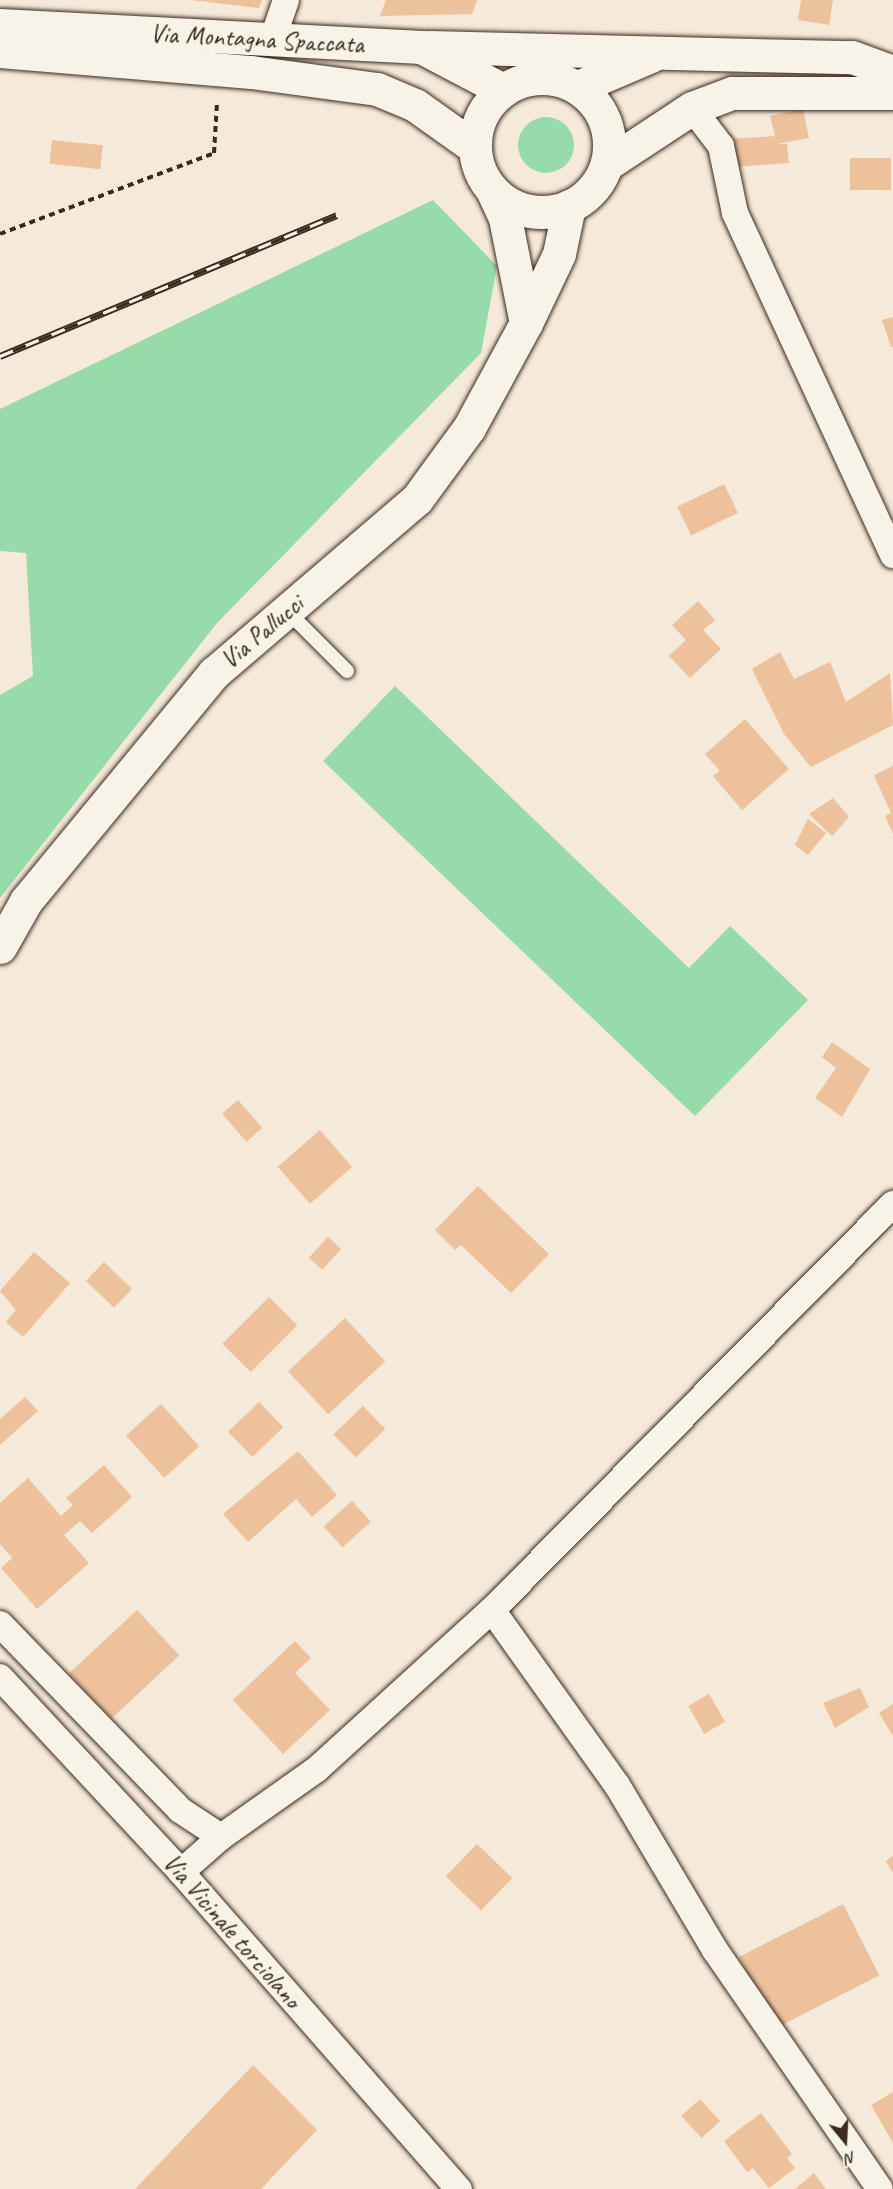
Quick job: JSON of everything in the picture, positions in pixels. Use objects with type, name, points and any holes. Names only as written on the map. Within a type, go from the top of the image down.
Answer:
[{"type":"main road","name":"Via Montagna Spaccata","points":[[0,25],[421,47],[503,90]]},
{"type":"main road","points":[[421,47],[852,57],[893,72]]},
{"type":"main road","name":"Via Montagna Spaccata","points":[[0,51],[218,69],[377,89],[415,105],[474,147]]},
{"type":"main road","points":[[578,87],[661,51]]},
{"type":"main road","points":[[526,323],[505,218],[477,164],[474,147],[482,115],[503,90],[540,77],[578,87],[605,121],[607,164]]},
{"type":"main road","points":[[493,192],[529,211],[569,206],[585,196],[607,164],[692,108],[732,93],[893,93]]},
{"type":"main road","name":"Via Pallucci","points":[[0,947],[26,901],[214,673],[417,499],[469,428],[526,323],[560,254],[569,206]]},
{"type":"street","points":[[272,41],[286,0]]},
{"type":"street","points":[[692,108],[721,146],[735,213],[893,555]]},
{"type":"street","points":[[181,1872],[221,1837],[317,1769],[492,1610],[893,1204]]},
{"type":"street","points":[[492,1610],[617,1785],[716,1950],[880,2189]]},
{"type":"street","points":[[0,1624],[180,1810],[221,1837]]},
{"type":"street","name":"Via Vicinale torciolano","points":[[0,1677],[181,1872],[459,2189]]},
{"type":"lane","points":[[287,611],[347,670]]},
{"type":"path","points":[[0,234],[214,153],[218,69]]},
{"type":"green space","points":[[546,117],[557,119],[566,125],[572,134],[574,145],[572,156],[566,165],[557,171],[546,173],[535,171],[526,165],[520,156],[518,145],[520,134],[526,125],[535,119]]},
{"type":"green space","points":[[433,200],[497,266],[481,353],[217,623],[0,898],[0,695],[33,676],[26,553],[0,551],[0,409]]},
{"type":"green space","points":[[395,686],[689,968],[730,926],[808,1000],[695,1116],[323,761]]},
{"type":"building","points":[[191,0],[262,0],[259,8]]},
{"type":"building","points":[[386,0],[477,0],[472,14],[380,16]]},
{"type":"building","points":[[801,0],[833,0],[829,25],[798,20]]},
{"type":"building","points":[[803,109],[809,138],[777,144],[787,144],[789,163],[733,167],[731,139],[775,136],[770,116]]},
{"type":"building","points":[[52,140],[103,145],[100,169],[49,164]]},
{"type":"building","points":[[850,158],[891,158],[891,190],[850,190]]},
{"type":"building","points":[[893,317],[893,347],[891,347],[882,320]]},
{"type":"building","points":[[724,484],[738,513],[691,536],[677,507]]},
{"type":"building","points":[[698,601],[715,620],[703,630],[721,649],[690,678],[669,656],[686,640],[672,625]]},
{"type":"building","points":[[780,652],[794,679],[830,662],[846,702],[890,673],[893,725],[811,767],[784,734],[752,669]]},
{"type":"building","points":[[745,719],[789,769],[742,810],[713,776],[720,771],[705,754]]},
{"type":"building","points":[[893,766],[893,834],[885,816],[891,813],[874,775]]},
{"type":"building","points":[[833,798],[849,817],[832,836],[809,814]]},
{"type":"building","points":[[808,819],[826,833],[808,855],[795,845]]},
{"type":"building","points":[[832,1042],[870,1069],[842,1117],[815,1098],[836,1068],[822,1057]]},
{"type":"building","points":[[238,1100],[262,1128],[246,1142],[222,1114]]},
{"type":"building","points":[[320,1130],[352,1167],[310,1204],[278,1167]]},
{"type":"building","points":[[478,1186],[549,1254],[511,1293],[461,1245],[455,1250],[435,1230]]},
{"type":"building","points":[[328,1237],[341,1249],[322,1270],[309,1257]]},
{"type":"building","points":[[34,1252],[70,1283],[23,1337],[6,1322],[16,1310],[0,1291]]},
{"type":"building","points":[[104,1262],[132,1289],[114,1308],[86,1281]]},
{"type":"building","points":[[269,1297],[297,1325],[251,1372],[222,1344]]},
{"type":"building","points":[[345,1318],[385,1361],[328,1414],[288,1371]]},
{"type":"building","points":[[25,1397],[38,1411],[0,1445],[0,1419]]},
{"type":"building","points":[[259,1402],[283,1427],[252,1457],[228,1432]]},
{"type":"building","points":[[161,1404],[199,1446],[164,1478],[126,1435]]},
{"type":"building","points":[[363,1406],[385,1429],[356,1457],[334,1434]]},
{"type":"building","points":[[298,1451],[337,1495],[312,1517],[296,1499],[248,1542],[223,1514]]},
{"type":"building","points":[[104,1465],[132,1497],[92,1533],[80,1521],[64,1535],[89,1563],[37,1609],[1,1568],[12,1558],[0,1544],[0,1503],[28,1478],[61,1516],[73,1505],[66,1498]]},
{"type":"building","points":[[352,1501],[371,1522],[342,1547],[324,1526]]},
{"type":"building","points":[[137,1610],[179,1655],[111,1719],[69,1673]]},
{"type":"building","points":[[295,1641],[311,1658],[295,1673],[330,1710],[283,1754],[233,1700]]},
{"type":"building","points":[[860,1688],[869,1707],[835,1728],[823,1703]]},
{"type":"building","points":[[709,1694],[725,1722],[704,1734],[688,1706]]},
{"type":"building","points":[[893,1704],[893,1736],[879,1713]]},
{"type":"building","points":[[477,1844],[512,1878],[481,1910],[446,1876]]},
{"type":"building","points":[[893,1856],[893,1873],[886,1861]]},
{"type":"building","points":[[843,1904],[879,1975],[775,2028],[739,1957]]},
{"type":"building","points":[[253,2065],[317,2130],[261,2189],[135,2189]]},
{"type":"building","points":[[893,2092],[893,2143],[871,2105]]},
{"type":"building","points":[[700,2099],[720,2121],[701,2138],[681,2116]]},
{"type":"building","points":[[761,2113],[792,2154],[787,2158],[795,2168],[769,2188],[753,2168],[747,2172],[724,2141]]},
{"type":"building","points":[[814,2173],[826,2189],[795,2189]]},
{"type":"railway","points":[[0,356],[337,215]]}]
